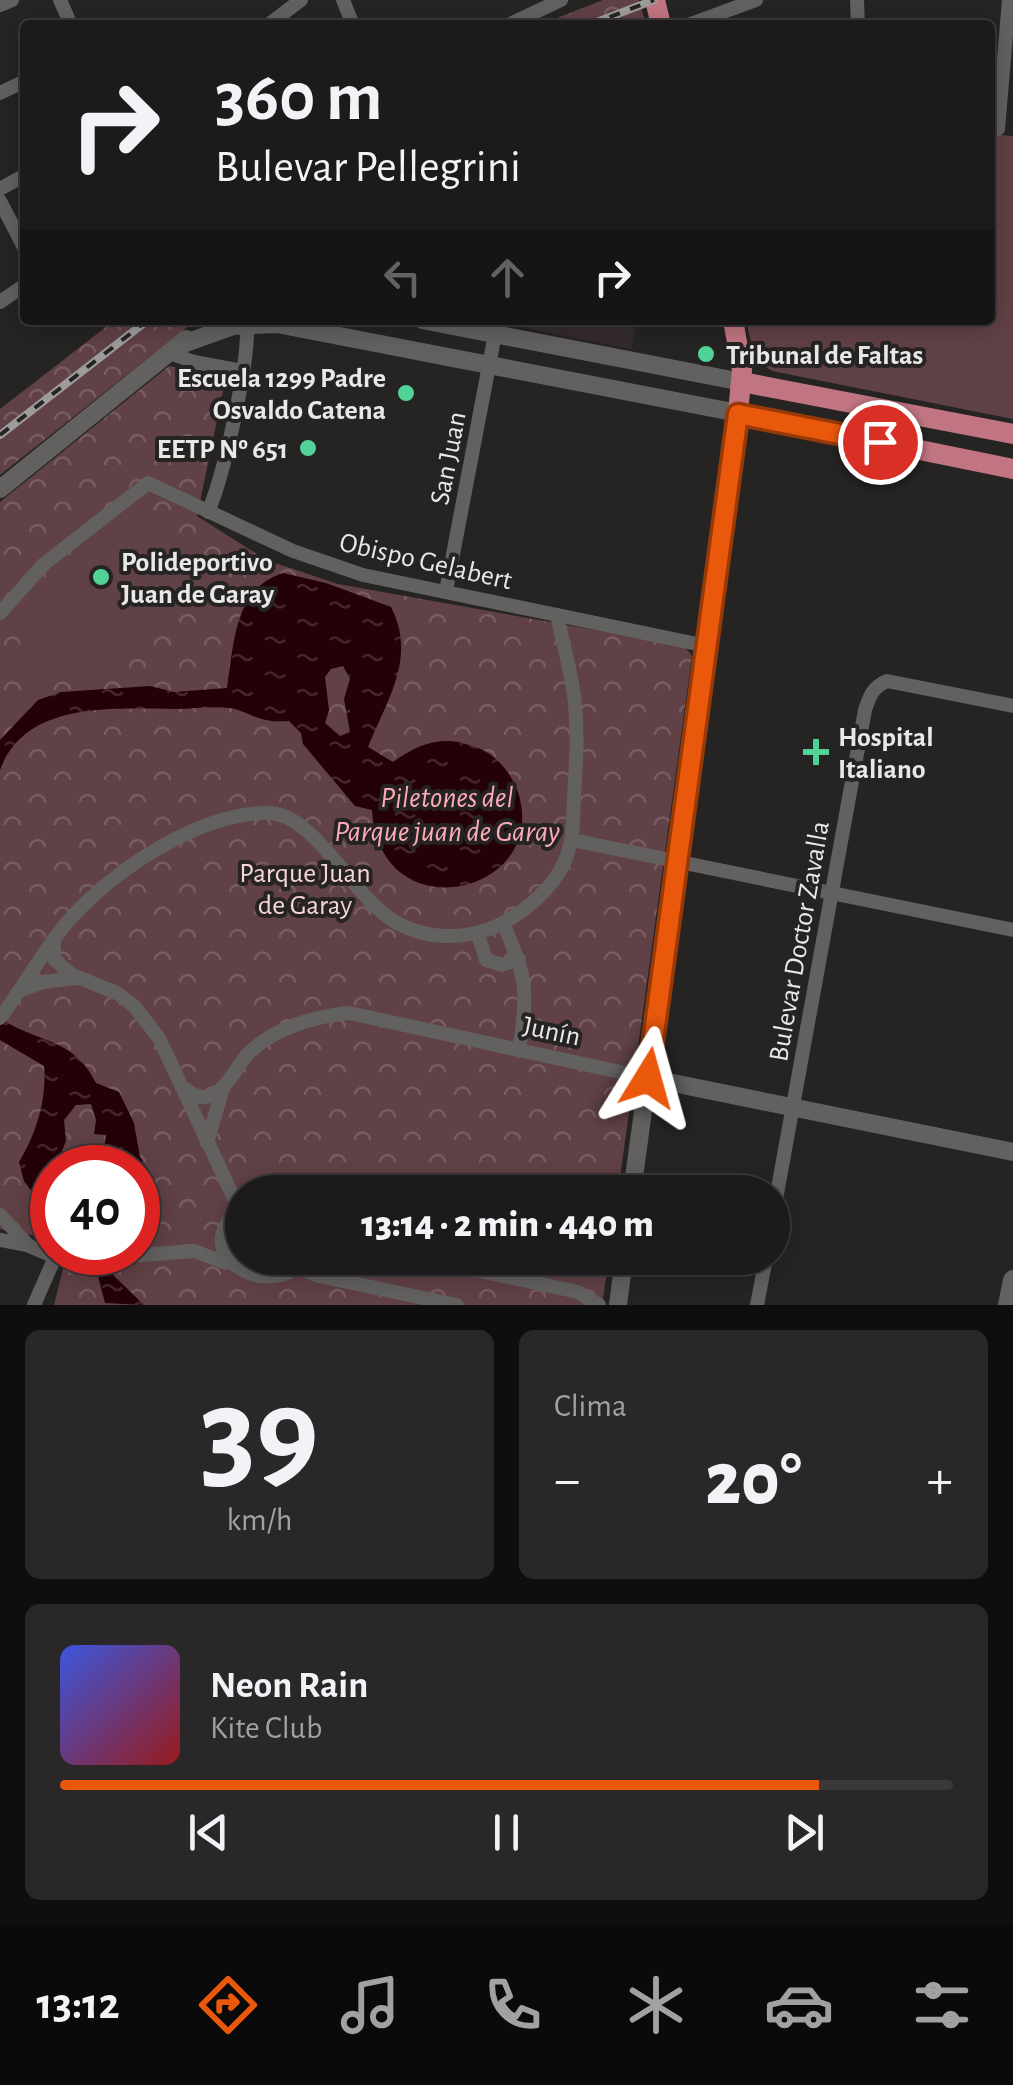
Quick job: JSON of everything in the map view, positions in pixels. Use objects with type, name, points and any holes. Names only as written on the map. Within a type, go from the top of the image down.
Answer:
[{"type":"main road","points":[[734,325],[742,382],[738,414],[1013,469]]},
{"type":"main road","points":[[742,382],[1006,433],[986,464]]},
{"type":"main road","points":[[1008,1305],[1013,1280]]},
{"type":"street","points":[[0,5],[12,0]]},
{"type":"street","points":[[275,20],[301,0]]},
{"type":"street","points":[[518,20],[560,0]]},
{"type":"street","points":[[702,20],[756,0]]},
{"type":"street","points":[[1000,130],[1009,0]]},
{"type":"street","points":[[0,202],[20,240]]},
{"type":"street","points":[[0,490],[203,325]]},
{"type":"street","points":[[175,349],[216,330],[242,325]]},
{"type":"street","points":[[208,512],[216,493],[242,371],[247,325]]},
{"type":"street","points":[[295,325],[331,327],[490,366],[738,414],[634,1175]]},
{"type":"street","points":[[448,325],[742,382]]},
{"type":"street","name":"San Juan","points":[[446,592],[495,334]]},
{"type":"street","points":[[175,349],[194,362],[242,371]]},
{"type":"street","name":"Obispo Gelabert","points":[[0,613],[44,564],[148,483],[322,563],[707,646]]},
{"type":"street","points":[[2,1015],[54,938],[97,891],[176,840],[218,822],[265,812],[301,824],[363,896],[398,924],[451,938],[478,934],[504,923],[552,882],[563,866],[572,840],[575,700],[557,615]]},
{"type":"street","name":"Bulevar Doctor Zavalla","points":[[781,1175],[865,710],[876,685],[888,680],[1013,706]]},
{"type":"street","points":[[572,840],[1013,930]]},
{"type":"street","points":[[504,923],[519,959],[527,998],[519,1051]]},
{"type":"street","points":[[478,934],[486,960],[502,965],[519,959]]},
{"type":"street","points":[[54,938],[54,959],[58,964],[72,975],[117,992],[134,1006],[159,1038],[225,1177]]},
{"type":"street","points":[[18,992],[43,982],[81,978]]},
{"type":"street","name":"Junín","points":[[207,1143],[223,1088],[255,1047],[329,1015],[350,1012],[519,1051],[1013,1152]]},
{"type":"street","points":[[181,1086],[202,1097],[223,1088]]},
{"type":"street","points":[[0,1215],[28,1245]]},
{"type":"street","points":[[160,1254],[194,1251],[224,1233]]},
{"type":"street","points":[[224,1233],[225,1260]]},
{"type":"street","points":[[0,1240],[28,1245]]},
{"type":"street","points":[[194,1251],[225,1263]]},
{"type":"street","points":[[34,1305],[47,1275]]},
{"type":"street","points":[[238,1275],[244,1281],[268,1287],[294,1275]]},
{"type":"street","points":[[318,1275],[457,1305]]},
{"type":"street","points":[[499,1275],[578,1292],[598,1305]]},
{"type":"street","points":[[618,1305],[622,1275]]},
{"type":"street","points":[[757,1305],[763,1275]]},
{"type":"shaded area","points":[[511,325],[636,325],[631,349]]},
{"type":"green space","points":[[603,0],[639,0],[645,20],[552,20]]},
{"type":"green space","points":[[995,134],[1013,136],[1013,419],[772,371],[755,360],[747,325],[995,325]]},
{"type":"green space","points":[[109,325],[190,325],[0,475],[0,409]]},
{"type":"green space","name":"Parque Juan de Garay","points":[[169,366],[226,377],[197,516],[266,560],[338,584],[684,646],[692,656],[620,1175],[225,1175],[225,1275],[606,1275],[602,1305],[54,1305],[62,1275],[160,1275],[160,1145],[30,1145],[30,1235],[0,1229],[0,502]]},
{"type":"green space","points":[[148,506],[210,582],[74,683],[15,675],[25,614],[107,537]]},
{"type":"water","name":"Piletones del Parque juan de Garay","points":[[283,573],[326,583],[391,607],[401,643],[400,661],[368,747],[393,762],[423,745],[455,741],[485,751],[503,766],[518,792],[521,827],[510,856],[488,876],[460,886],[430,886],[402,874],[382,849],[372,810],[355,806],[303,744],[301,733],[289,721],[266,720],[235,709],[75,713],[30,731],[13,747],[0,770],[0,740],[38,700],[61,692],[150,686],[174,692],[227,688],[239,620],[255,591]],"holes":[[[343,666],[350,679],[344,699],[350,732],[340,736],[325,723],[329,710],[325,677],[331,669]]]},
{"type":"water","points":[[0,1018],[65,1049],[77,1057],[96,1083],[119,1092],[134,1123],[138,1145],[105,1145],[106,1135],[94,1134],[96,1120],[91,1104],[76,1105],[64,1120],[64,1145],[30,1145],[30,1189],[19,1162],[39,1116],[44,1066],[0,1040]]},
{"type":"water","points":[[98,1275],[114,1275],[144,1305],[105,1303]]},
{"type":"railway","points":[[602,20],[654,0]]},
{"type":"railway","points":[[0,435],[142,325]]},
{"type":"place","name":"Tribunal de Faltas","points":[[706,354]]},
{"type":"place","name":"Escuela 1299 Padre Osvaldo Catena","points":[[406,393]]},
{"type":"place","name":"EETP Nº 651","points":[[308,448]]},
{"type":"place","name":"Polideportivo Juan de Garay","points":[[101,577]]},
{"type":"place","name":"Hospital Italiano","points":[[816,752]]},
{"type":"route","points":[[648,1078],[738,414],[880,442]]}]
